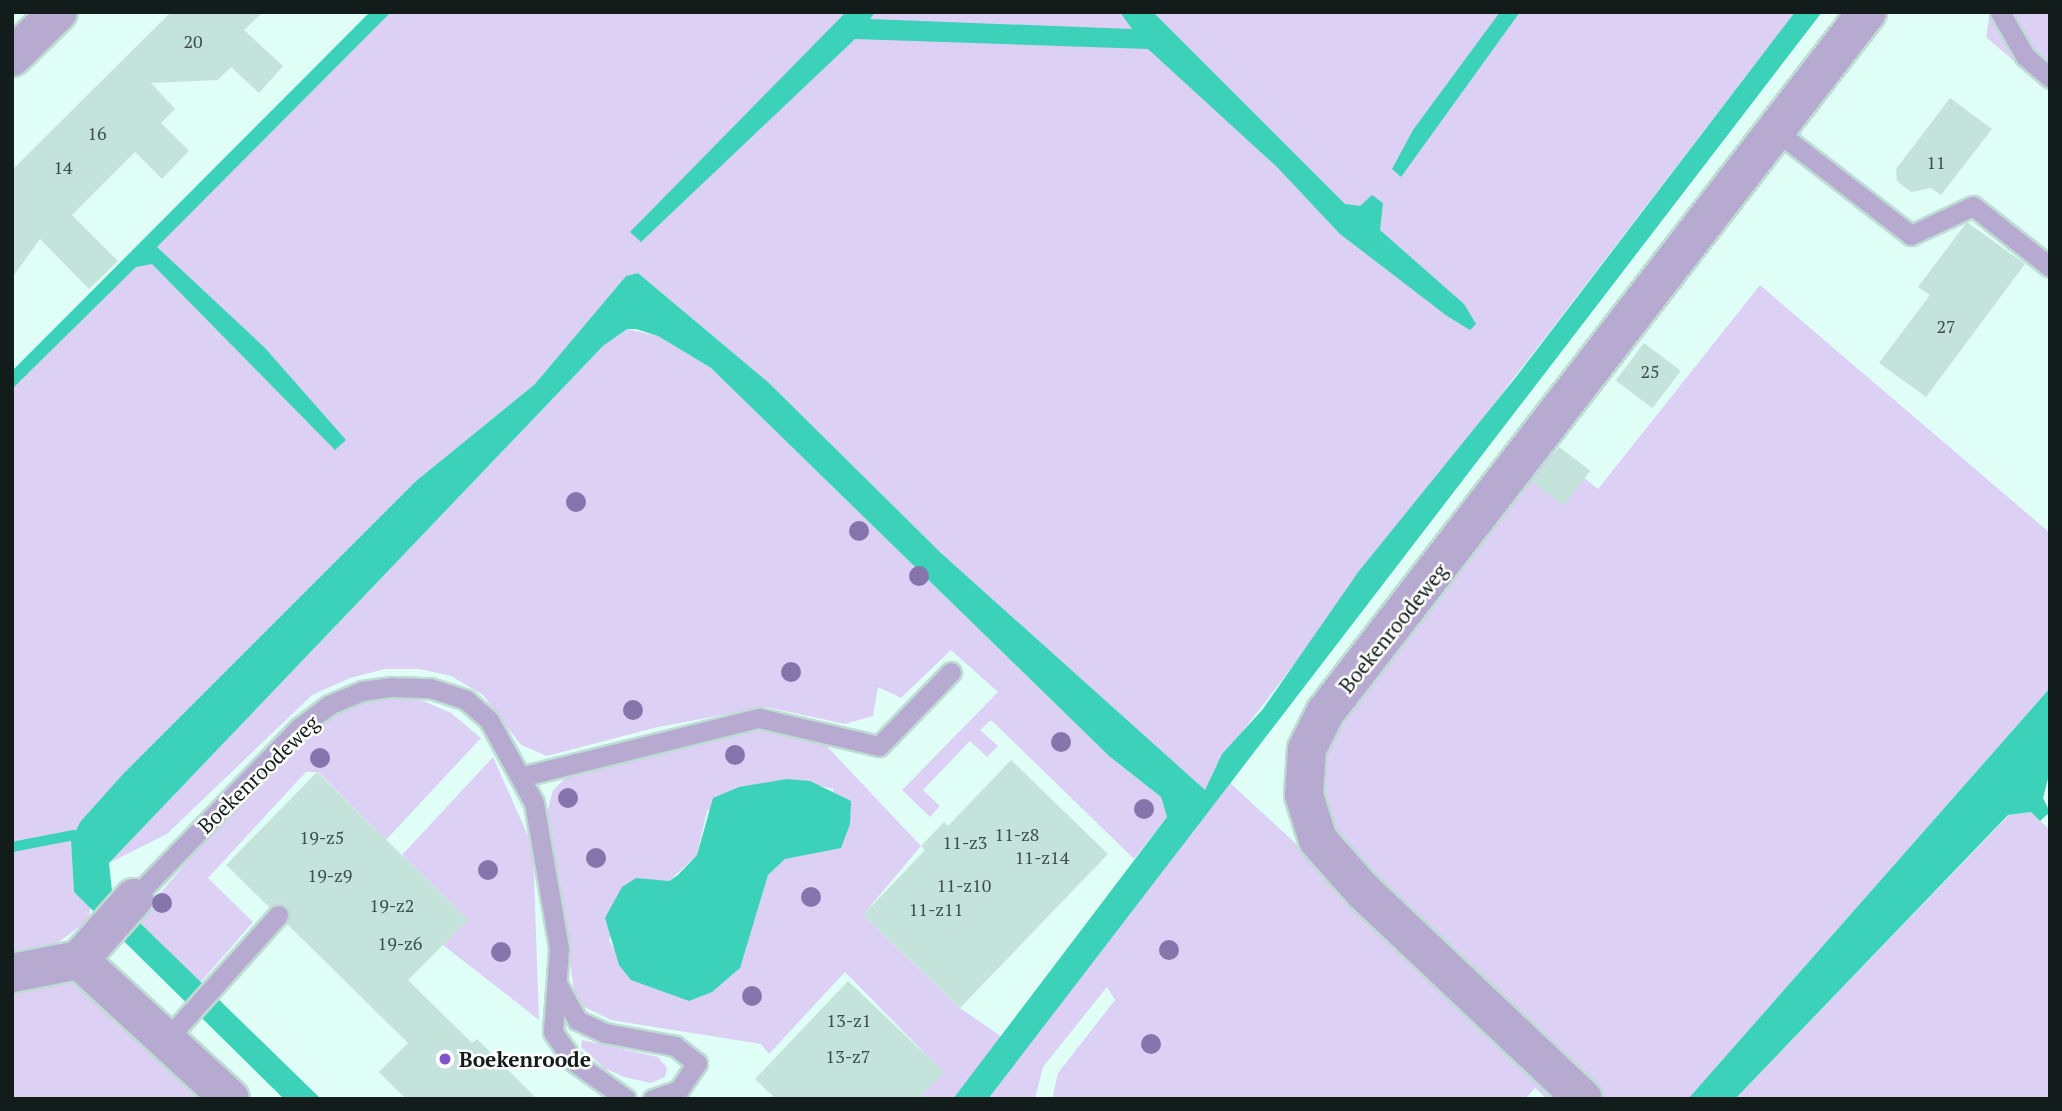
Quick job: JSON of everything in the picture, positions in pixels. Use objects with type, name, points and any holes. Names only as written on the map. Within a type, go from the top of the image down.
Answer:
[{"type":"street","points":[[12,57],[58,12]]},
{"type":"street","name":"Boekenroodeweg","points":[[1583,1099],[1364,892],[1318,840],[1304,795],[1307,749],[1325,713],[1867,12]]},
{"type":"street","name":"Boekenroodeweg","points":[[90,946],[134,898]]},
{"type":"street","points":[[12,973],[90,946],[174,1030],[230,1099]]},
{"type":"lane","points":[[2000,12],[2025,56],[2050,78]]},
{"type":"lane","points":[[1770,136],[1911,236],[1973,206],[2050,267]]},
{"type":"lane","points":[[524,776],[759,718],[879,746],[951,672]]},
{"type":"lane","name":"Boekenroodeweg","points":[[134,898],[300,727],[329,705],[362,691],[430,688],[466,701],[489,720],[524,776],[534,803],[559,948],[559,987],[553,1032],[573,1061],[626,1099]]},
{"type":"lane","points":[[174,1030],[278,915]]},
{"type":"lane","name":"Boekenroodeweg","points":[[559,987],[577,1020],[605,1033],[675,1046],[697,1063],[679,1090],[653,1099]]},
{"type":"shaded area","points":[[370,12],[391,12],[157,247],[265,348],[346,440],[335,450],[152,264],[136,267],[12,389],[12,371]]},
{"type":"shaded area","points":[[386,12],[1795,12],[1216,766],[1205,791],[941,553],[768,382],[638,273],[626,276],[535,384],[416,481],[124,773],[80,822],[71,841],[74,892],[91,906],[88,920],[55,945],[12,954],[12,384]]},
{"type":"shaded area","points":[[846,12],[875,12],[870,19],[1132,29],[1120,12],[1153,12],[1345,204],[1360,206],[1372,195],[1383,203],[1380,230],[1464,304],[1476,324],[1470,330],[1447,316],[1340,234],[1277,167],[1148,49],[855,39],[641,242],[630,232]]},
{"type":"shaded area","points":[[1500,12],[1520,12],[1401,177],[1392,169],[1413,130]]},
{"type":"shaded area","points":[[1795,12],[1822,12],[988,1099],[953,1099],[1167,817],[1161,797],[1109,756],[711,368],[658,336],[636,329],[627,329],[603,346],[109,863],[112,891],[137,920],[321,1099],[284,1099],[74,892],[71,841],[80,822],[124,773],[416,481],[535,384],[626,276],[638,273],[768,382],[941,553],[1205,790],[1222,754],[1263,709],[1359,571],[1516,377]]},
{"type":"shaded area","points":[[1990,12],[2050,12],[2050,92],[1986,37]]},
{"type":"shaded area","points":[[1760,285],[2050,533],[2050,688],[1688,1099],[1600,1099],[1337,853],[1313,802],[1331,727],[1549,449],[1598,489]]},
{"type":"shaded area","points":[[627,329],[658,336],[711,368],[1109,756],[1161,797],[1167,817],[1134,859],[991,720],[980,730],[998,746],[987,757],[970,741],[923,790],[940,806],[930,817],[902,790],[998,692],[951,650],[901,698],[878,687],[873,716],[845,724],[766,707],[658,727],[547,756],[521,745],[483,695],[451,676],[419,669],[385,669],[350,678],[312,695],[167,834],[109,863],[603,346]]},
{"type":"shaded area","points":[[2050,688],[2050,771],[2043,798],[2050,812],[2040,821],[2031,812],[2008,815],[1735,1099],[1688,1099]]},
{"type":"shaded area","points":[[410,695],[451,713],[481,738],[386,840],[318,772],[306,772],[208,878],[253,922],[200,983],[137,920],[264,773],[313,727],[367,700]]},
{"type":"shaded area","points":[[770,729],[822,741],[921,846],[863,915],[960,1008],[1002,1037],[953,1099],[919,1099],[943,1072],[845,972],[769,1054],[761,1044],[611,1020],[576,1003],[547,813],[553,790],[573,771],[669,746]],"holes":[[[787,779],[834,789],[800,854],[785,859],[768,875],[739,968],[631,980],[609,940],[636,879],[669,881],[697,855],[707,811]]]},
{"type":"shaded area","points":[[493,757],[533,847],[539,1020],[443,945],[468,920],[402,855]]},
{"type":"shaded area","points":[[787,779],[810,781],[851,801],[850,824],[841,848],[785,859],[768,875],[740,968],[712,992],[689,1001],[631,980],[619,965],[605,918],[622,887],[636,878],[669,881],[678,875],[697,855],[713,798],[739,787]]},
{"type":"shaded area","points":[[1228,781],[1342,886],[1561,1099],[1547,1099],[1535,1088],[1525,1099],[1052,1099],[1058,1073],[1115,1000],[1107,987],[1043,1067],[1035,1099],[988,1099]]},
{"type":"shaded area","points":[[2031,812],[2050,830],[2050,1099],[1735,1099],[2009,815]]},
{"type":"shaded area","points":[[57,976],[92,986],[214,1099],[12,1099],[12,983]]},
{"type":"shaded area","points":[[582,1040],[658,1057],[667,1068],[665,1077],[651,1083],[624,1077],[604,1068],[581,1047]]},
{"type":"building","points":[[171,12],[263,12],[244,30],[283,66],[259,93],[231,67],[218,80],[151,83],[175,109],[161,123],[189,151],[162,179],[135,152],[72,215],[118,261],[89,289],[40,239],[12,278],[12,170]]},
{"type":"building","points":[[1950,98],[1992,129],[1941,195],[1931,188],[1911,192],[1897,181],[1896,169]]},
{"type":"building","points":[[1967,222],[2025,264],[1926,397],[1879,363],[1930,295],[1918,287]]},
{"type":"building","points":[[1644,343],[1681,371],[1652,408],[1616,381]]},
{"type":"building","points":[[1559,447],[1590,470],[1564,506],[1533,482]]},
{"type":"building","points":[[1011,760],[1108,854],[960,1008],[863,915],[925,850],[921,846],[944,822],[948,826]]},
{"type":"building","points":[[317,772],[468,920],[408,980],[472,1043],[477,1039],[537,1099],[406,1099],[379,1072],[408,1043],[287,924],[287,906],[280,903],[269,907],[226,865]]},
{"type":"building","points":[[848,981],[944,1072],[919,1099],[776,1099],[755,1079]]},
{"type":"waterway","points":[[12,847],[74,835]]},
{"type":"place","name":"Boekenroode","points":[[445,1059]]}]
